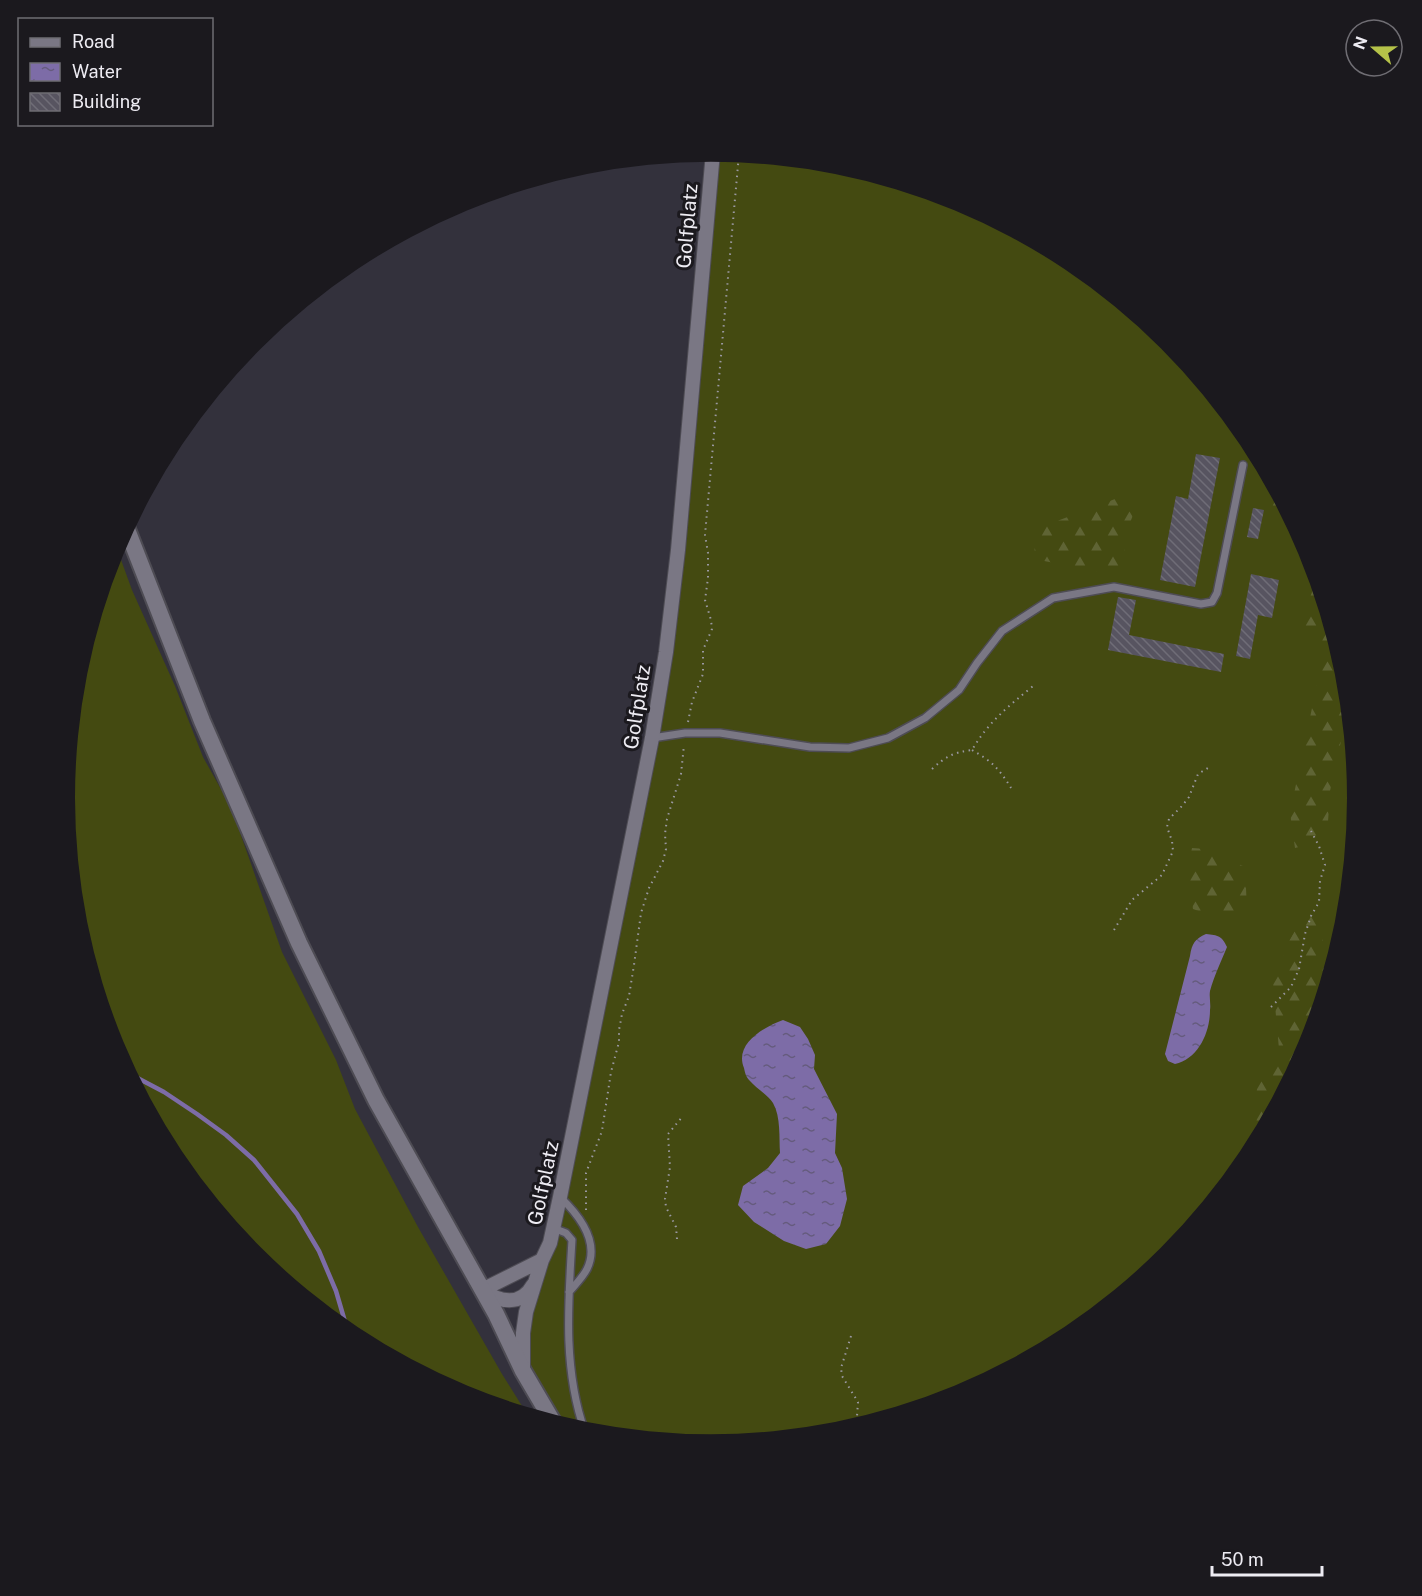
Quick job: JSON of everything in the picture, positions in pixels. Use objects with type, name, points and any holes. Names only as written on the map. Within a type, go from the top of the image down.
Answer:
[{"type":"street","name":"Golfplatz","points":[[523,1371],[523,1333],[526,1312],[542,1260],[550,1243],[560,1197],[652,738],[666,652],[678,550],[712,162]]},
{"type":"street","points":[[131,539],[202,721],[299,943],[376,1100],[547,1412]]},
{"type":"street","points":[[482,1290],[542,1260]]},
{"type":"street","points":[[482,1290],[497,1299],[513,1300],[524,1296],[531,1290],[536,1280]]},
{"type":"lane","points":[[652,738],[685,733],[720,733],[810,747],[849,748],[888,738],[925,718],[959,690],[1002,631],[1053,598],[1114,587],[1202,604],[1212,602],[1217,593],[1243,465]]},
{"type":"lane","points":[[560,1197],[573,1210],[585,1228],[591,1249],[587,1268],[569,1292]]},
{"type":"lane","points":[[553,1228],[566,1233],[572,1240],[569,1359],[581,1421]]},
{"type":"path","points":[[585,1228],[586,1173],[602,1131],[622,1014],[634,965],[641,913],[666,849],[664,834],[667,819],[681,774],[685,733],[692,702],[703,674],[704,650],[712,629],[705,600],[708,553],[705,535],[738,163]]},
{"type":"path","points":[[972,750],[996,717],[1033,686]]},
{"type":"path","points":[[932,769],[942,760],[957,752],[972,750],[988,759],[1000,771],[1011,788]]},
{"type":"path","points":[[1114,930],[1132,900],[1162,875],[1173,851],[1167,827],[1169,819],[1189,796],[1198,774],[1208,768]]},
{"type":"path","points":[[1271,1007],[1291,987],[1299,969],[1305,934],[1318,902],[1320,881],[1325,865],[1311,831]]},
{"type":"path","points":[[677,1239],[676,1227],[666,1207],[665,1199],[670,1167],[668,1134],[683,1116]]},
{"type":"path","points":[[851,1336],[842,1376],[858,1402],[857,1417]]},
{"type":"green space","points":[[719,162],[794,167],[876,184],[954,210],[1029,247],[1098,293],[1161,348],[1189,379],[1216,411],[1262,480],[1299,555],[1325,633],[1342,715],[1346,756],[1346,840],[1335,922],[1325,963],[1299,1041],[1281,1079],[1262,1116],[1216,1185],[1161,1248],[1130,1276],[1098,1303],[1029,1349],[954,1386],[915,1400],[835,1422],[794,1429],[753,1433],[669,1433],[628,1429],[559,1415],[529,1363],[530,1317],[557,1237],[659,739],[684,549]]},
{"type":"green space","points":[[1144,488],[1127,530],[1121,576],[1034,559],[1036,529]]},
{"type":"green space","points":[[1271,498],[1278,512],[1271,511]]},
{"type":"green space","points":[[121,560],[203,757],[231,807],[282,952],[336,1060],[355,1109],[418,1227],[521,1404],[468,1386],[393,1349],[324,1303],[292,1276],[261,1248],[206,1185],[160,1116],[123,1041],[97,963],[87,922],[76,840],[75,798],[76,756],[87,674],[97,633]]},
{"type":"green space","points":[[1312,592],[1335,674],[1343,728],[1330,791],[1328,822],[1318,842],[1295,848],[1290,813],[1316,689],[1318,644],[1300,624]]},
{"type":"green space","points":[[1192,848],[1206,849],[1245,867],[1247,910],[1216,917],[1193,909],[1187,872]]},
{"type":"green space","points":[[1313,899],[1324,945],[1325,963],[1299,1041],[1256,1125],[1257,1074],[1279,1049],[1273,983],[1289,941]]},
{"type":"water","points":[[1206,934],[1219,937],[1227,947],[1210,991],[1208,1027],[1196,1051],[1190,1057],[1175,1064],[1168,1061],[1165,1054],[1192,948],[1197,940]]},
{"type":"water","points":[[783,1020],[800,1027],[808,1039],[815,1055],[814,1069],[837,1114],[835,1153],[842,1168],[847,1199],[840,1226],[826,1244],[806,1249],[784,1241],[754,1222],[738,1205],[743,1186],[768,1168],[780,1153],[776,1109],[771,1100],[747,1076],[742,1059],[743,1051],[760,1032]]},
{"type":"building","points":[[1196,454],[1220,458],[1195,587],[1160,580],[1176,496],[1188,499]]},
{"type":"building","points":[[1253,508],[1264,510],[1258,539],[1247,537]]},
{"type":"building","points":[[1251,574],[1279,580],[1272,618],[1258,615],[1250,659],[1236,656]]},
{"type":"building","points":[[1118,597],[1136,600],[1129,635],[1224,654],[1221,672],[1108,650]]},
{"type":"waterway","points":[[142,1080],[197,1114],[226,1135],[254,1160],[297,1214],[319,1251],[336,1291],[344,1317]]}]
